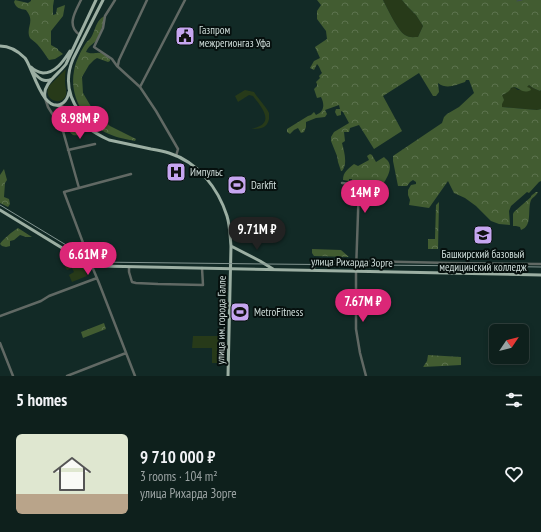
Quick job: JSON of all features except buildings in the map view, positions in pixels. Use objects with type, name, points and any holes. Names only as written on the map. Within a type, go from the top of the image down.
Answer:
[{"type":"main road","points":[[0,46],[9,47],[22,55],[36,72],[51,72],[60,64],[80,36],[96,0]]},
{"type":"main road","name":"улица им. города Галле","points":[[94,132],[78,111],[69,92],[68,81],[69,70],[73,59],[103,0]]},
{"type":"main road","points":[[45,97],[44,92],[46,86],[66,64],[75,44]]},
{"type":"main road","points":[[28,63],[36,83],[45,97]]},
{"type":"main road","points":[[32,70],[42,80],[47,81],[54,77]]},
{"type":"main road","points":[[56,105],[65,101],[68,98],[69,92]]},
{"type":"main road","name":"улица им. города Галле","points":[[45,97],[50,103],[66,108],[94,132],[109,140],[169,153],[189,162],[204,175],[211,184],[227,217],[230,231],[231,269],[228,376]]},
{"type":"main road","points":[[0,210],[91,264]]},
{"type":"main road","points":[[231,246],[275,270]]},
{"type":"main road","name":"улица Рихарда Зорге","points":[[91,264],[129,267],[541,275]]},
{"type":"street","points":[[80,36],[76,33],[72,25],[75,12],[81,0]]},
{"type":"street","points":[[115,0],[105,16],[103,28],[94,47],[112,59],[140,87],[178,150],[176,156]]},
{"type":"street","points":[[118,66],[119,60],[147,0]]},
{"type":"street","points":[[140,87],[185,0]]},
{"type":"street","points":[[45,97],[48,107],[63,131],[79,188]]},
{"type":"street","points":[[52,113],[52,110],[56,105]]},
{"type":"street","points":[[68,150],[95,144]]},
{"type":"street","points":[[131,174],[64,192],[135,376]]},
{"type":"street","points":[[342,183],[359,185],[356,261],[357,334],[366,376]]},
{"type":"street","points":[[314,270],[314,260],[541,264]]},
{"type":"street","points":[[129,267],[132,282],[136,283],[203,285],[202,268]]},
{"type":"street","points":[[0,316],[97,278]]},
{"type":"street","points":[[0,343],[13,376]]},
{"type":"street","points":[[67,376],[126,353]]},
{"type":"green space","points":[[15,0],[28,3],[31,0],[54,0],[53,15],[56,14],[57,8],[65,5],[63,16],[51,31],[51,45],[63,54],[55,59],[49,60],[39,46],[30,38],[29,14],[26,10],[17,7],[14,2]]},
{"type":"green space","points":[[317,0],[383,0],[402,33],[410,37],[418,37],[423,26],[416,15],[402,0],[541,0],[541,90],[540,91],[529,85],[527,87],[531,90],[524,91],[514,87],[502,95],[504,100],[502,107],[537,110],[541,109],[541,181],[529,193],[527,192],[511,206],[509,211],[510,225],[499,224],[491,221],[476,206],[465,198],[454,193],[448,181],[429,208],[409,205],[410,200],[408,190],[411,185],[416,184],[416,182],[413,180],[407,186],[398,186],[393,156],[442,123],[447,114],[459,107],[474,93],[469,80],[448,87],[438,83],[439,92],[436,96],[433,96],[419,73],[383,96],[402,131],[374,149],[359,125],[350,128],[349,132],[344,132],[345,141],[342,143],[345,165],[342,171],[331,141],[331,137],[334,132],[349,123],[343,112],[341,111],[341,115],[337,116],[335,112],[336,109],[340,109],[339,105],[325,110],[327,114],[325,117],[316,118],[306,122],[304,132],[301,133],[298,128],[290,134],[287,132],[287,129],[314,112],[316,115],[319,114],[323,108],[321,97],[317,98],[314,89],[317,86],[316,82],[320,78],[319,76],[322,73],[317,64],[314,70],[310,68],[314,61],[320,58],[315,47],[327,39],[326,31],[317,19],[317,11],[321,5]]},
{"type":"green space","points":[[383,0],[402,0],[416,15],[423,26],[418,37],[408,37],[402,33]]},
{"type":"green space","points":[[105,16],[98,37],[86,52],[102,54],[110,59],[110,61],[108,62],[97,58],[89,65],[82,77],[83,93],[96,115],[110,126],[136,139],[135,141],[112,135],[100,129],[86,116],[74,90],[74,71],[78,57],[86,42],[92,36],[97,23]]},
{"type":"green space","points":[[66,69],[66,95],[61,101],[53,100],[48,95],[49,86]]},
{"type":"green space","points":[[529,85],[540,91],[541,90],[541,109],[537,110],[502,107],[501,95],[514,87],[518,90],[527,88],[526,87]]},
{"type":"green space","points":[[245,90],[254,92],[269,113],[269,119],[265,127],[251,129],[259,127],[263,124],[265,116],[253,96],[249,95],[238,102],[235,96]]},
{"type":"green space","points":[[61,109],[83,128],[80,134],[73,135],[69,131],[59,111]]},
{"type":"green space","points":[[370,154],[376,162],[384,157],[388,161],[390,167],[389,173],[383,184],[362,182],[358,180],[357,182],[352,182],[352,179],[349,179],[349,181],[343,180],[348,169],[354,164],[358,166],[369,160],[367,156]]},
{"type":"green space","points":[[4,169],[7,180],[5,183],[4,197],[9,199],[10,204],[8,207],[0,203],[0,175]]},
{"type":"green space","points":[[536,192],[538,192],[531,200],[529,217],[525,228],[521,230],[520,227],[513,226],[514,212]]},
{"type":"green space","points":[[439,202],[438,249],[428,249],[428,239],[435,239],[436,205]]},
{"type":"green space","points":[[18,228],[32,237],[20,235],[14,240],[10,241],[10,246],[6,247],[0,244],[3,240]]},
{"type":"green space","points":[[312,249],[341,250],[349,257],[314,256]]},
{"type":"green space","points":[[72,262],[84,268],[87,276],[72,282],[69,275],[74,272],[72,268],[67,270],[64,264]]},
{"type":"green space","points":[[104,323],[106,329],[83,338],[81,332]]},
{"type":"green space","points":[[193,336],[219,336],[219,363],[212,363],[212,348],[192,348]]},
{"type":"green space","points":[[428,355],[461,357],[461,365],[423,367],[427,361]]},
{"type":"waterway","points":[[517,1],[522,0]]},
{"type":"tram line","points":[[0,205],[95,262],[541,267]]},
{"type":"place","name":"Газпром межрегионгаз Уфа","points":[[185,36]]},
{"type":"place","name":"Импульс","points":[[176,172]]},
{"type":"place","name":"Darkfit","points":[[237,185]]},
{"type":"place","name":"Башкирский базовый медицинский колледж","points":[[483,235]]},
{"type":"place","name":"MetroFitness","points":[[240,312]]}]
